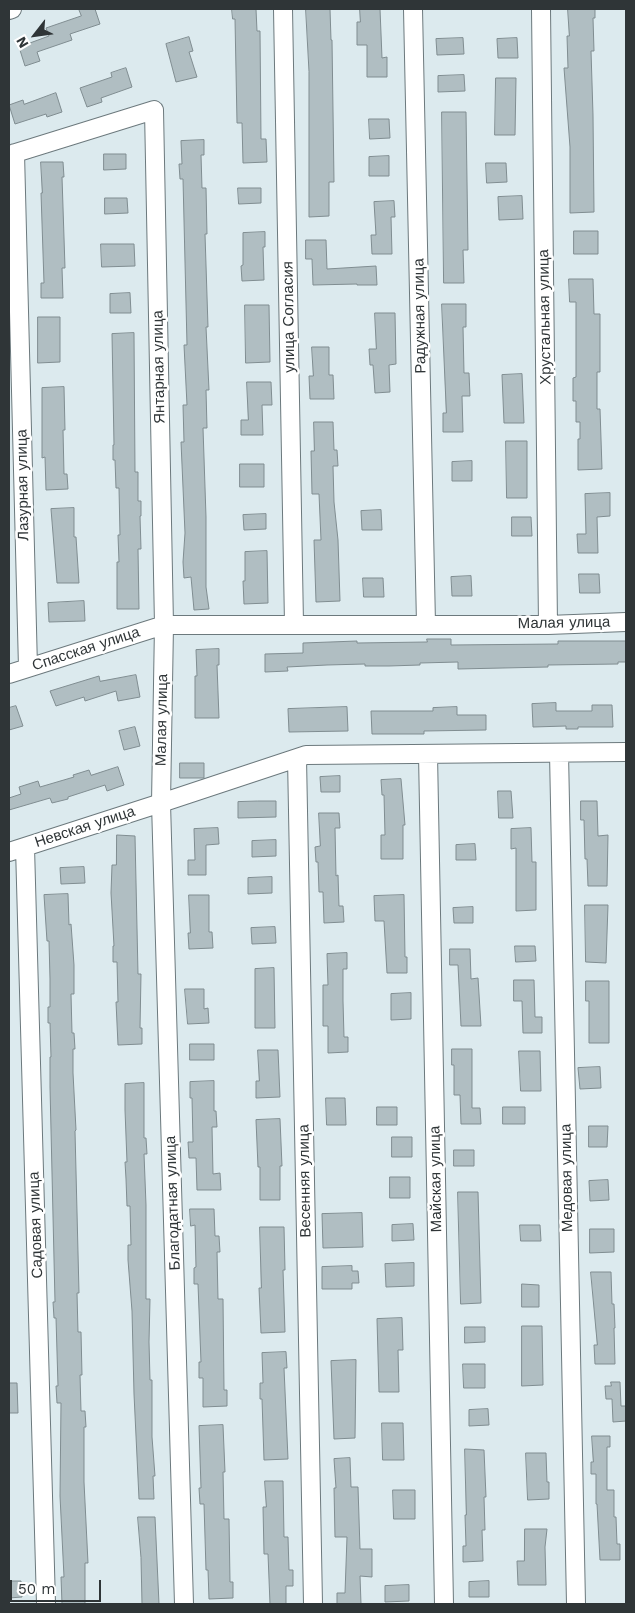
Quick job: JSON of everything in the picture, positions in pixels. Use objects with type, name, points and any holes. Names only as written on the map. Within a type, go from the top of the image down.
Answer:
[{"type":"street","name":"улица Согласия","points":[[283,9],[294,624]]},
{"type":"street","name":"Радужная улица","points":[[413,9],[426,624]]},
{"type":"street","name":"Хрустальная улица","points":[[541,9],[548,625]]},
{"type":"street","name":"Янтарная улица","points":[[12,154],[154,110],[164,625]]},
{"type":"street","name":"Лазурная улица","points":[[12,154],[28,668]]},
{"type":"street","name":"Малая улица","points":[[161,803],[164,625],[548,625],[623,622]]},
{"type":"street","name":"Спасская улица","points":[[9,674],[164,625]]},
{"type":"street","points":[[161,803],[306,756],[624,752]]},
{"type":"street","name":"Медовая улица","points":[[559,753],[576,1604]]},
{"type":"street","name":"Майская улица","points":[[428,754],[444,1604]]},
{"type":"street","name":"Весенняя улица","points":[[297,758],[314,1604]]},
{"type":"street","name":"Невская улица","points":[[17,849],[161,803]]},
{"type":"street","name":"Благодатная улица","points":[[161,803],[184,1604]]},
{"type":"street","name":"Садовая улица","points":[[17,849],[46,1604]]},
{"type":"building","points":[[79,9],[95,9],[100,24],[70,34],[72,40],[37,52],[40,61],[25,66],[19,47],[49,36],[46,28],[81,16]]},
{"type":"building","points":[[232,9],[256,9],[257,31],[260,31],[261,139],[266,139],[267,162],[243,163],[242,123],[237,123],[235,19],[233,19]]},
{"type":"building","points":[[306,9],[330,9],[334,182],[329,182],[329,216],[309,217],[309,72]]},
{"type":"building","points":[[360,9],[380,9],[382,58],[387,57],[387,77],[367,77],[367,45],[357,45],[357,22],[360,22]]},
{"type":"building","points":[[568,9],[595,9],[595,18],[593,18],[594,51],[591,51],[594,212],[570,213],[570,147],[564,68],[568,68]]},
{"type":"building","points":[[189,37],[193,51],[189,52],[197,77],[176,82],[166,44]]},
{"type":"building","points":[[463,38],[464,54],[437,55],[436,39]]},
{"type":"building","points":[[517,38],[518,58],[498,58],[497,39]]},
{"type":"building","points":[[126,68],[132,87],[101,98],[102,102],[87,107],[80,88],[112,77],[111,73]]},
{"type":"building","points":[[464,75],[465,91],[438,92],[438,76]]},
{"type":"building","points":[[496,78],[516,78],[515,135],[495,135]]},
{"type":"building","points":[[56,93],[62,112],[47,117],[46,114],[15,124],[9,105],[23,100],[24,104]]},
{"type":"building","points":[[442,112],[466,112],[468,250],[463,250],[464,283],[444,283]]},
{"type":"building","points":[[369,119],[389,119],[390,138],[370,139]]},
{"type":"building","points":[[204,140],[204,155],[201,155],[202,188],[206,188],[207,234],[205,234],[208,327],[206,327],[209,390],[206,390],[207,428],[203,428],[206,587],[209,609],[194,610],[191,577],[184,578],[183,562],[185,533],[181,442],[184,442],[183,405],[187,405],[184,345],[187,345],[183,179],[180,179],[179,164],[182,164],[181,141]]},
{"type":"building","points":[[104,154],[126,154],[126,169],[104,170]]},
{"type":"building","points":[[389,156],[389,176],[369,176],[369,157]]},
{"type":"building","points":[[41,162],[63,162],[65,268],[62,268],[63,298],[41,298],[41,283],[44,283]]},
{"type":"building","points":[[486,163],[506,163],[507,182],[487,183]]},
{"type":"building","points":[[238,188],[261,188],[261,203],[239,204]]},
{"type":"building","points":[[522,196],[523,219],[499,220],[498,197]]},
{"type":"building","points":[[105,198],[127,198],[128,213],[105,214]]},
{"type":"building","points":[[394,201],[395,217],[391,217],[392,254],[372,254],[371,235],[376,235],[374,202]]},
{"type":"building","points":[[574,231],[598,231],[598,254],[574,254]]},
{"type":"building","points":[[265,232],[265,247],[263,247],[264,280],[242,281],[243,233]]},
{"type":"building","points":[[306,240],[326,240],[327,269],[376,266],[377,285],[313,285],[312,259],[306,259]]},
{"type":"building","points":[[101,244],[134,244],[135,266],[102,267]]},
{"type":"building","points":[[569,279],[593,279],[594,314],[600,314],[600,372],[597,372],[597,409],[600,409],[602,469],[578,470],[580,422],[576,422],[576,401],[573,401],[573,378],[576,377],[576,302],[570,302]]},
{"type":"building","points":[[130,293],[131,313],[110,313],[110,294]]},
{"type":"building","points":[[442,304],[466,304],[466,327],[463,327],[464,373],[469,373],[470,396],[462,396],[463,432],[443,432],[443,413],[446,413]]},
{"type":"building","points":[[245,305],[269,305],[270,362],[246,363]]},
{"type":"building","points":[[375,313],[395,313],[396,364],[389,365],[390,392],[375,393],[373,365],[370,365],[369,349],[376,349]]},
{"type":"building","points":[[38,317],[60,317],[60,362],[38,363]]},
{"type":"building","points":[[134,333],[135,472],[138,472],[138,501],[141,501],[141,549],[138,549],[139,609],[117,609],[118,535],[120,535],[119,488],[116,488],[115,460],[113,460],[112,334]]},
{"type":"building","points":[[312,347],[329,347],[329,375],[333,375],[334,399],[310,399],[309,376],[313,376]]},
{"type":"building","points":[[522,374],[524,423],[504,423],[502,375]]},
{"type":"building","points":[[247,382],[271,382],[272,405],[262,405],[263,435],[241,435],[241,420],[248,420]]},
{"type":"building","points":[[64,387],[64,474],[67,474],[68,489],[46,490],[45,457],[42,458],[42,388]]},
{"type":"building","points":[[314,422],[333,422],[334,450],[337,450],[338,466],[333,466],[340,601],[316,602],[314,540],[321,540],[319,494],[312,494],[311,451],[314,451]]},
{"type":"building","points":[[506,441],[527,441],[527,498],[507,498]]},
{"type":"building","points":[[472,461],[472,481],[452,481],[452,462]]},
{"type":"building","points":[[240,464],[264,464],[264,487],[240,487]]},
{"type":"building","points":[[610,493],[610,516],[597,517],[598,553],[578,553],[577,534],[586,534],[585,494]]},
{"type":"building","points":[[74,508],[74,537],[76,537],[79,583],[57,583],[51,509]]},
{"type":"building","points":[[381,510],[382,530],[362,530],[361,511]]},
{"type":"building","points":[[266,514],[266,529],[244,530],[243,515]]},
{"type":"building","points":[[512,517],[531,517],[532,536],[512,536]]},
{"type":"building","points":[[267,551],[268,603],[244,604],[245,552]]},
{"type":"building","points":[[579,574],[599,574],[600,593],[580,593]]},
{"type":"building","points":[[471,576],[472,596],[452,596],[451,577]]},
{"type":"building","points":[[363,578],[383,578],[384,597],[364,597]]},
{"type":"building","points":[[84,601],[85,621],[49,622],[48,603]]},
{"type":"building","points":[[427,639],[451,639],[451,645],[558,644],[558,641],[626,641],[626,662],[618,662],[618,664],[548,665],[548,667],[458,669],[458,662],[389,666],[365,666],[365,664],[327,665],[287,667],[288,671],[265,672],[265,654],[303,653],[303,643],[357,641],[357,643],[427,642]]},
{"type":"building","points":[[219,649],[219,665],[217,665],[219,718],[195,718],[196,650]]},
{"type":"building","points":[[136,675],[140,697],[118,701],[116,691],[85,701],[84,697],[56,706],[50,691],[99,676],[100,681]]},
{"type":"building","points":[[556,703],[556,711],[592,711],[592,705],[612,705],[613,727],[566,729],[566,726],[533,727],[532,704]]},
{"type":"building","points":[[16,706],[23,726],[9,730],[9,708]]},
{"type":"building","points":[[347,707],[348,731],[289,732],[288,709]]},
{"type":"building","points":[[457,707],[457,715],[486,715],[486,730],[424,731],[424,734],[372,734],[371,711],[433,711],[433,708]]},
{"type":"building","points":[[135,727],[140,746],[124,750],[119,731]]},
{"type":"building","points":[[180,763],[204,763],[204,778],[180,778]]},
{"type":"building","points":[[118,767],[124,785],[107,791],[105,785],[68,797],[68,799],[52,803],[50,798],[9,810],[9,798],[21,794],[19,787],[38,781],[40,787],[74,777],[73,775],[89,770],[91,775]]},
{"type":"building","points":[[340,776],[340,792],[321,792],[320,777]]},
{"type":"building","points":[[401,779],[405,825],[403,825],[403,859],[381,859],[381,835],[385,835],[384,795],[382,795],[381,780]]},
{"type":"building","points":[[498,791],[511,791],[513,818],[499,818]]},
{"type":"building","points":[[276,801],[276,817],[238,818],[238,802]]},
{"type":"building","points":[[581,801],[597,801],[598,836],[608,835],[607,886],[588,886],[584,820],[581,820]]},
{"type":"building","points":[[319,813],[339,813],[340,828],[335,828],[336,876],[338,875],[339,906],[343,906],[344,922],[324,923],[323,892],[319,892],[318,862],[316,862],[315,847],[320,846]]},
{"type":"building","points":[[218,828],[219,844],[206,845],[206,875],[188,875],[188,860],[195,860],[194,829]]},
{"type":"building","points":[[531,828],[532,862],[536,862],[536,910],[516,911],[516,848],[511,849],[511,829]]},
{"type":"building","points":[[117,835],[135,836],[138,974],[141,974],[140,1028],[142,1028],[142,1044],[118,1045],[117,962],[113,962],[111,893],[112,865],[116,865]]},
{"type":"building","points":[[276,840],[276,856],[252,857],[252,841]]},
{"type":"building","points":[[475,844],[476,860],[456,860],[456,845]]},
{"type":"building","points":[[84,867],[85,883],[61,884],[60,868]]},
{"type":"building","points":[[272,877],[272,893],[248,894],[248,878]]},
{"type":"building","points":[[68,894],[69,925],[71,924],[74,965],[74,994],[71,994],[72,1033],[74,1033],[75,1049],[73,1049],[73,1073],[76,1130],[78,1332],[81,1332],[81,1411],[85,1411],[86,1427],[84,1427],[84,1482],[88,1563],[85,1563],[85,1604],[62,1604],[61,1577],[64,1577],[60,1496],[61,1403],[57,1403],[56,1318],[54,1318],[53,1302],[55,1302],[51,1057],[50,1023],[48,1023],[50,979],[49,941],[47,941],[44,895]]},
{"type":"building","points":[[189,895],[209,895],[209,932],[212,932],[213,948],[189,949]]},
{"type":"building","points":[[404,895],[407,973],[387,973],[384,921],[375,921],[374,896]]},
{"type":"building","points":[[585,905],[608,905],[606,963],[586,962]]},
{"type":"building","points":[[473,907],[473,923],[454,923],[453,908]]},
{"type":"building","points":[[275,927],[276,943],[252,944],[251,928]]},
{"type":"building","points":[[515,946],[535,946],[536,961],[516,962]]},
{"type":"building","points":[[450,949],[470,949],[471,979],[478,978],[481,1026],[461,1026],[458,965],[450,965]]},
{"type":"building","points":[[347,953],[347,969],[343,969],[343,1001],[344,1037],[348,1037],[348,1052],[328,1053],[328,1026],[323,1026],[323,985],[328,985],[327,954]]},
{"type":"building","points":[[274,968],[275,1028],[255,1028],[255,969]]},
{"type":"building","points":[[514,980],[534,980],[535,1017],[542,1017],[542,1033],[523,1033],[522,1001],[514,1001]]},
{"type":"building","points":[[586,981],[609,981],[609,1043],[589,1043],[589,1001],[586,1001]]},
{"type":"building","points":[[185,989],[204,989],[204,1009],[208,1008],[209,1023],[188,1024]]},
{"type":"building","points":[[411,993],[411,1019],[391,1020],[391,994]]},
{"type":"building","points":[[190,1044],[214,1044],[214,1060],[190,1060]]},
{"type":"building","points":[[452,1049],[472,1049],[472,1108],[480,1108],[481,1124],[461,1124],[460,1095],[454,1095]]},
{"type":"building","points":[[258,1050],[278,1050],[280,1097],[256,1098],[256,1081],[259,1081]]},
{"type":"building","points":[[519,1051],[540,1051],[541,1091],[521,1091]]},
{"type":"building","points":[[600,1067],[601,1088],[580,1089],[578,1068]]},
{"type":"building","points":[[214,1081],[214,1111],[216,1111],[217,1127],[212,1127],[213,1174],[220,1173],[221,1190],[197,1190],[196,1158],[189,1158],[188,1142],[193,1142],[190,1082]]},
{"type":"building","points":[[144,1083],[144,1138],[146,1138],[147,1154],[144,1154],[146,1299],[150,1299],[149,1342],[150,1380],[152,1380],[154,1499],[139,1499],[132,1311],[128,1260],[128,1245],[131,1245],[130,1206],[127,1206],[125,1162],[127,1162],[125,1084]]},
{"type":"building","points":[[326,1098],[345,1098],[346,1125],[327,1125]]},
{"type":"building","points":[[377,1107],[397,1107],[397,1125],[377,1125]]},
{"type":"building","points":[[503,1107],[525,1107],[525,1124],[503,1124]]},
{"type":"building","points":[[280,1119],[282,1166],[280,1166],[280,1200],[260,1200],[260,1167],[258,1167],[256,1120]]},
{"type":"building","points":[[589,1126],[608,1126],[607,1147],[589,1147]]},
{"type":"building","points":[[392,1137],[412,1137],[412,1157],[392,1157]]},
{"type":"building","points":[[454,1150],[474,1150],[474,1166],[454,1166]]},
{"type":"building","points":[[390,1177],[410,1177],[410,1198],[390,1198]]},
{"type":"building","points":[[608,1180],[609,1200],[590,1201],[589,1181]]},
{"type":"building","points":[[458,1192],[478,1192],[481,1303],[461,1304]]},
{"type":"building","points":[[190,1209],[214,1209],[215,1236],[219,1236],[220,1252],[217,1252],[218,1299],[223,1299],[224,1390],[227,1390],[227,1406],[203,1407],[203,1378],[199,1378],[199,1362],[201,1362],[198,1284],[194,1284],[194,1268],[196,1267],[195,1225],[191,1226]]},
{"type":"building","points":[[362,1213],[363,1247],[323,1248],[322,1214]]},
{"type":"building","points":[[413,1224],[414,1240],[392,1241],[392,1225]]},
{"type":"building","points":[[520,1225],[540,1225],[541,1241],[521,1241]]},
{"type":"building","points":[[260,1227],[284,1227],[285,1332],[261,1333],[259,1288],[261,1288]]},
{"type":"building","points":[[590,1229],[614,1229],[614,1252],[590,1253]]},
{"type":"building","points":[[414,1263],[414,1286],[386,1287],[385,1264]]},
{"type":"building","points":[[352,1266],[352,1271],[358,1271],[359,1283],[352,1283],[352,1289],[322,1289],[322,1267]]},
{"type":"building","points":[[591,1272],[611,1272],[612,1304],[614,1304],[615,1364],[595,1364],[594,1345],[597,1345]]},
{"type":"building","points":[[522,1284],[539,1285],[539,1307],[522,1307]]},
{"type":"building","points":[[402,1318],[403,1350],[398,1350],[399,1392],[379,1392],[377,1319]]},
{"type":"building","points":[[522,1326],[542,1326],[543,1385],[522,1386]]},
{"type":"building","points":[[465,1327],[485,1327],[485,1342],[465,1343]]},
{"type":"building","points":[[286,1352],[287,1368],[284,1368],[288,1459],[264,1460],[262,1399],[260,1399],[260,1383],[263,1383],[262,1353]]},
{"type":"building","points":[[356,1360],[355,1438],[334,1439],[331,1361]]},
{"type":"building","points":[[463,1364],[485,1364],[485,1388],[464,1388]]},
{"type":"building","points":[[611,1382],[620,1382],[621,1406],[626,1406],[626,1421],[613,1422],[612,1399],[606,1399],[605,1386],[611,1386]]},
{"type":"building","points":[[9,1383],[17,1383],[18,1413],[9,1413]]},
{"type":"building","points":[[488,1409],[489,1425],[469,1426],[469,1410]]},
{"type":"building","points":[[382,1423],[403,1423],[404,1460],[383,1460]]},
{"type":"building","points":[[223,1425],[224,1519],[229,1519],[230,1582],[233,1582],[233,1598],[209,1599],[204,1504],[200,1504],[199,1488],[201,1488],[199,1426]]},
{"type":"building","points":[[592,1436],[610,1436],[610,1447],[607,1447],[607,1490],[614,1490],[614,1517],[616,1517],[617,1544],[620,1544],[620,1560],[600,1560],[596,1474],[591,1474],[591,1462],[593,1462]]},
{"type":"building","points":[[465,1449],[484,1450],[486,1497],[484,1497],[485,1530],[482,1530],[483,1561],[463,1562],[463,1546],[466,1546]]},
{"type":"building","points":[[526,1453],[546,1453],[549,1499],[528,1500]]},
{"type":"building","points":[[350,1458],[351,1487],[358,1487],[360,1549],[372,1549],[372,1577],[360,1576],[361,1604],[337,1604],[337,1593],[345,1593],[347,1537],[335,1537],[334,1488],[336,1488],[334,1459]]},
{"type":"building","points":[[265,1481],[283,1481],[284,1537],[288,1537],[289,1570],[293,1570],[293,1586],[286,1586],[286,1604],[270,1604],[268,1554],[264,1554],[263,1507],[266,1507]]},
{"type":"building","points":[[393,1490],[415,1490],[415,1519],[394,1519]]},
{"type":"building","points":[[138,1517],[155,1517],[159,1604],[142,1604]]},
{"type":"building","points":[[525,1529],[547,1529],[545,1547],[546,1585],[518,1585],[517,1561],[524,1561]]},
{"type":"building","points":[[9,1581],[21,1581],[22,1597],[9,1598]]},
{"type":"building","points":[[489,1581],[489,1597],[469,1597],[469,1582]]},
{"type":"building","points":[[409,1585],[409,1601],[385,1602],[385,1586]]}]
